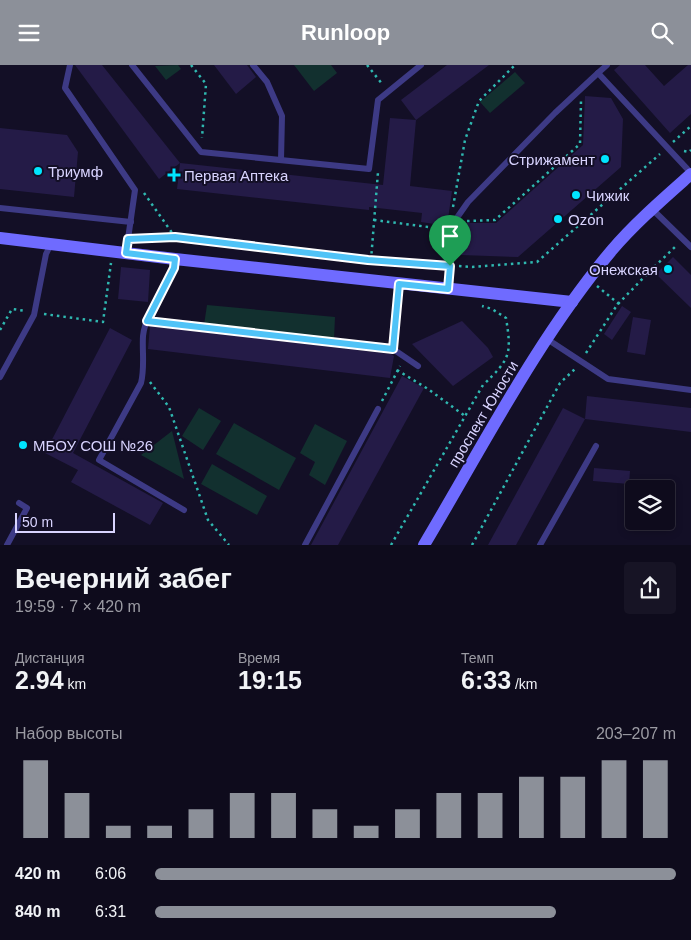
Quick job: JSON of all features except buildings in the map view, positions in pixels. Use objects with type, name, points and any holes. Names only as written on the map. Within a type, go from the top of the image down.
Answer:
[{"type":"street","name":"проспект Юности","points":[[424,545],[547,339],[572,302],[613,249],[691,173]]},
{"type":"street","points":[[0,238],[572,302]]},
{"type":"lane","points":[[70,65],[65,88],[135,190],[126,253]]},
{"type":"lane","points":[[132,65],[201,152],[369,169],[378,99],[421,65]]},
{"type":"lane","points":[[253,65],[267,82],[282,116],[281,160]]},
{"type":"lane","points":[[448,289],[454,223],[468,203],[606,65]]},
{"type":"lane","points":[[598,73],[691,173]]},
{"type":"lane","points":[[0,208],[130,222]]},
{"type":"lane","points":[[652,209],[691,247]]},
{"type":"lane","points":[[0,377],[34,315],[46,254],[50,243]]},
{"type":"lane","points":[[175,259],[174,268],[147,321],[143,336],[144,371],[141,383],[99,460],[184,510]]},
{"type":"lane","points":[[393,349],[399,284]]},
{"type":"lane","points":[[147,321],[393,349],[418,365]]},
{"type":"lane","points":[[547,339],[608,379],[691,391]]},
{"type":"lane","points":[[305,545],[378,409]]},
{"type":"lane","points":[[540,545],[596,446]]},
{"type":"lane","points":[[7,545],[27,508],[19,503]]},
{"type":"path","points":[[191,65],[206,84],[201,152]]},
{"type":"path","points":[[367,65],[388,91]]},
{"type":"path","points":[[452,214],[465,140],[479,101],[514,65]]},
{"type":"path","points":[[461,221],[495,220],[580,144],[582,97],[580,89]]},
{"type":"path","points":[[459,257],[458,266],[465,267],[537,262],[691,126]]},
{"type":"path","points":[[675,140],[684,151],[689,152],[691,150]]},
{"type":"path","points":[[370,260],[378,172]]},
{"type":"path","points":[[374,220],[449,230]]},
{"type":"path","points":[[128,239],[175,237],[370,260],[450,266]]},
{"type":"path","points":[[472,545],[560,383],[581,362],[617,305],[684,239]]},
{"type":"path","points":[[39,313],[103,322],[111,263]]},
{"type":"path","points":[[391,545],[483,385],[502,367],[508,354],[506,318],[492,309],[474,305]]},
{"type":"path","points":[[0,330],[12,309],[30,312]]},
{"type":"path","points":[[378,409],[397,370],[406,358]]},
{"type":"path","points":[[397,370],[466,416]]},
{"type":"path","points":[[144,371],[169,407],[208,520],[229,545]]},
{"type":"green space","points":[[178,65],[181,69],[166,80],[155,66]]},
{"type":"green space","points":[[294,65],[331,65],[337,73],[314,91]]},
{"type":"green space","points":[[515,72],[525,83],[490,113],[480,102]]},
{"type":"green space","points":[[207,305],[335,317],[334,339],[204,325]]},
{"type":"green space","points":[[199,408],[221,421],[203,450],[182,436]]},
{"type":"green space","points":[[234,423],[296,458],[279,490],[216,454]]},
{"type":"green space","points":[[315,424],[347,441],[325,485],[309,475],[315,462],[300,453]]},
{"type":"green space","points":[[172,431],[184,479],[141,455]]},
{"type":"green space","points":[[212,464],[267,496],[257,515],[201,484]]},
{"type":"place","name":"Стрижамент","points":[[605,159]]},
{"type":"place","name":"Триумф","points":[[38,171]]},
{"type":"place","name":"Первая Аптека","points":[[174,175]]},
{"type":"place","name":"Чижик","points":[[576,195]]},
{"type":"place","name":"Ozon","points":[[558,219]]},
{"type":"place","name":"Онежская","points":[[668,269]]},
{"type":"place","name":"МБОУ СОШ №26","points":[[23,445]]},
{"type":"route","points":[[175,237],[368,260],[450,266],[448,289],[399,284],[393,349],[147,321],[174,268],[175,259],[126,253],[128,239],[175,237]]}]
